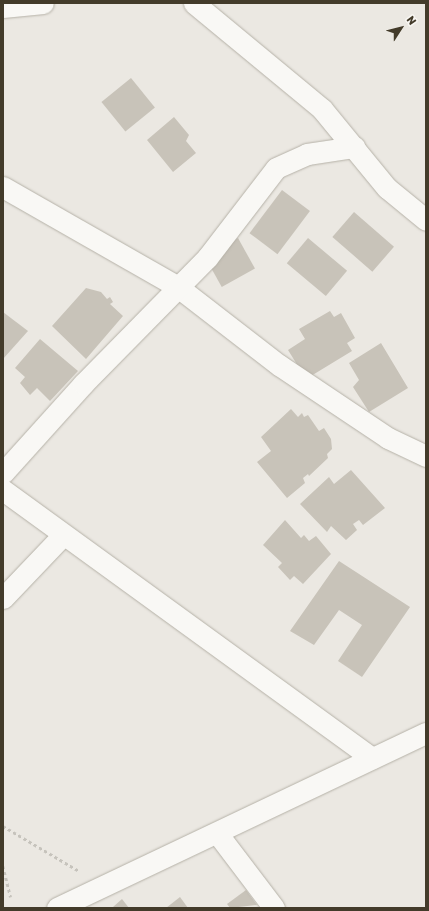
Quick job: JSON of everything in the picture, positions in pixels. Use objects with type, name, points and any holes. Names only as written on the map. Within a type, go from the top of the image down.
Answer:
[{"type":"street","points":[[3,7],[43,3]]},
{"type":"street","points":[[194,3],[322,109],[387,188],[426,220]]},
{"type":"street","points":[[3,473],[83,384],[207,258],[276,168],[306,154],[354,147]]},
{"type":"street","points":[[3,187],[178,287],[279,365],[388,438],[426,456]]},
{"type":"street","points":[[3,490],[372,758]]},
{"type":"street","points":[[3,598],[63,535]]},
{"type":"street","points":[[57,908],[426,733]]},
{"type":"street","points":[[217,833],[274,908]]},
{"type":"path","points":[[3,826],[79,870]]},
{"type":"path","points":[[3,866],[11,897]]},
{"type":"building","points":[[131,78],[155,108],[125,131],[101,102]]},
{"type":"building","points":[[174,117],[189,135],[186,141],[196,153],[173,172],[147,140]]},
{"type":"building","points":[[282,190],[310,211],[277,254],[250,233]]},
{"type":"building","points":[[354,212],[394,247],[372,272],[332,237]]},
{"type":"building","points":[[238,238],[255,269],[222,287],[205,256]]},
{"type":"building","points":[[308,238],[347,271],[326,296],[287,263]]},
{"type":"building","points":[[86,288],[101,292],[107,299],[110,297],[113,302],[110,304],[123,316],[86,359],[52,326]]},
{"type":"building","points":[[330,311],[334,317],[341,313],[355,338],[347,343],[352,351],[306,379],[288,350],[305,339],[299,329]]},
{"type":"building","points":[[3,312],[28,331],[3,359]]},
{"type":"building","points":[[40,339],[78,371],[50,401],[37,388],[30,395],[20,383],[25,377],[15,368]]},
{"type":"building","points":[[381,343],[408,388],[369,412],[353,387],[359,380],[349,363]]},
{"type":"building","points":[[291,409],[298,417],[302,413],[304,417],[308,415],[319,431],[324,428],[331,439],[332,449],[327,454],[328,458],[309,476],[308,474],[303,478],[305,483],[287,498],[257,462],[271,451],[261,437]]},
{"type":"building","points":[[351,470],[385,508],[363,525],[359,520],[353,524],[357,530],[346,540],[331,526],[327,532],[300,504],[329,477],[334,484]]},
{"type":"building","points":[[285,520],[301,538],[304,535],[309,541],[316,536],[331,554],[303,584],[294,576],[290,580],[278,567],[282,563],[263,545]]},
{"type":"building","points":[[339,561],[410,607],[362,677],[338,661],[362,625],[339,610],[314,645],[290,631]]},
{"type":"building","points":[[246,890],[257,905],[230,908],[227,904]]},
{"type":"building","points":[[180,897],[188,908],[166,908]]},
{"type":"building","points":[[122,899],[129,908],[113,907]]}]
